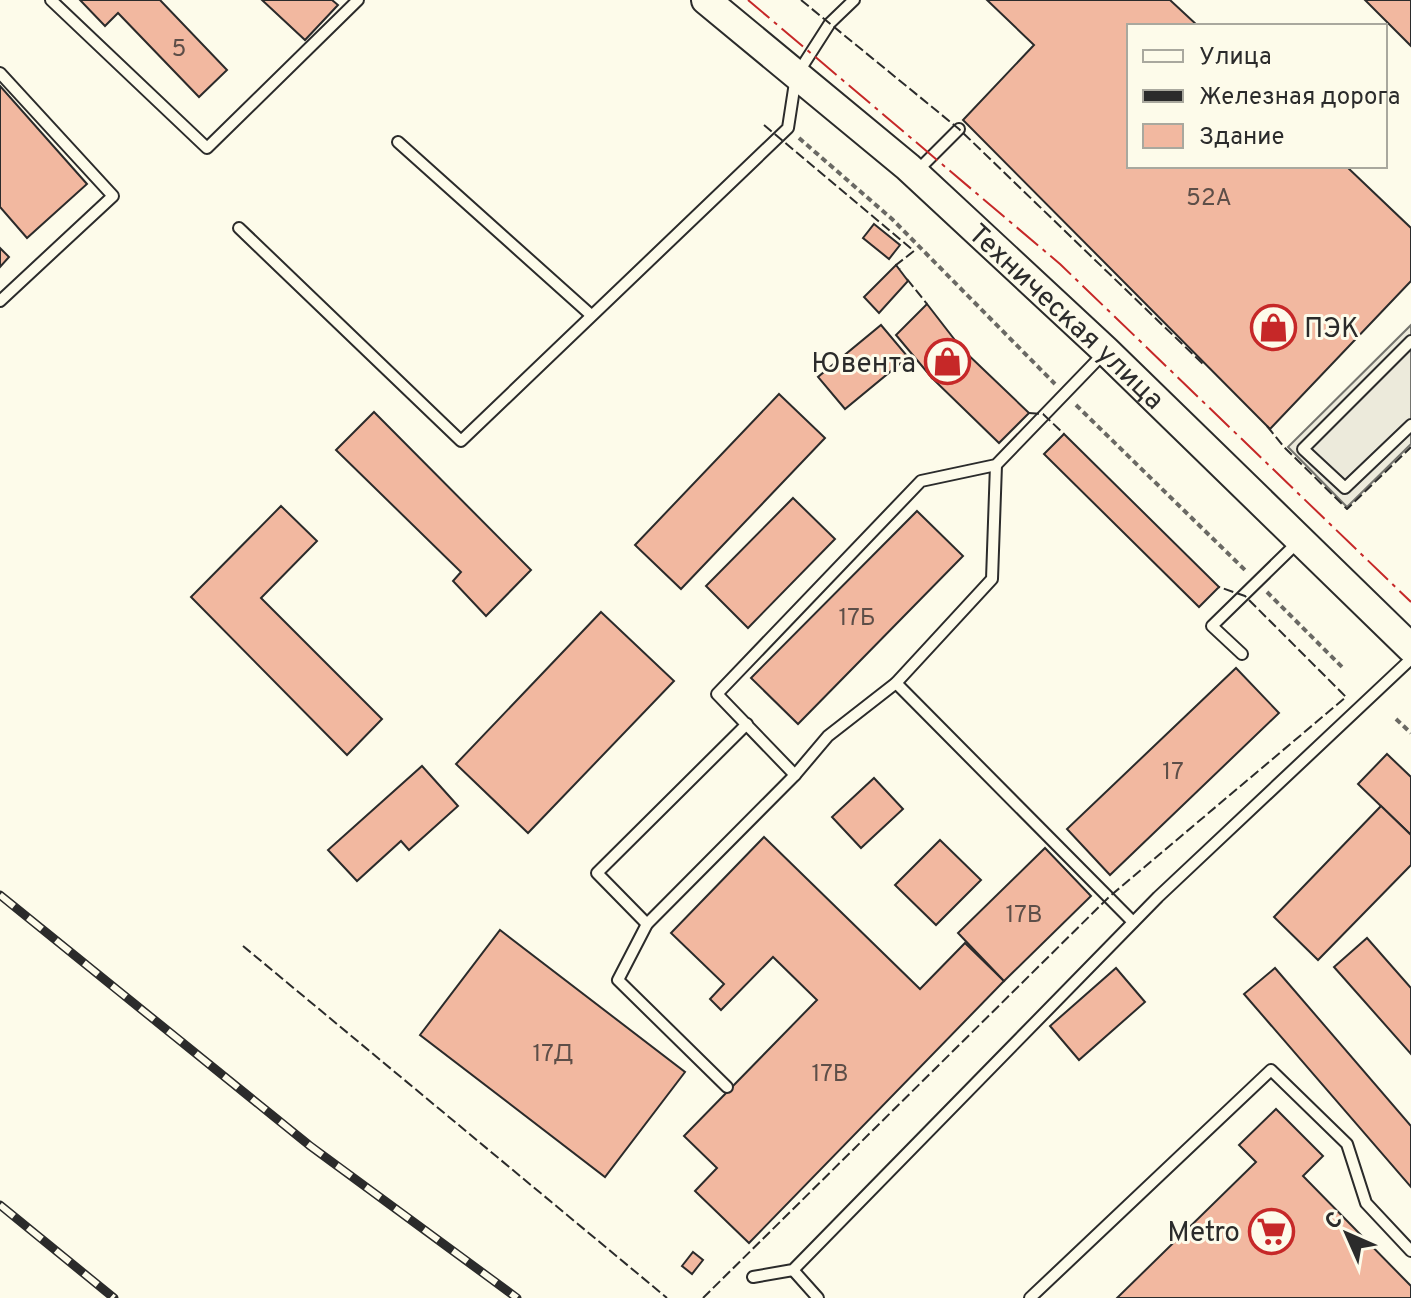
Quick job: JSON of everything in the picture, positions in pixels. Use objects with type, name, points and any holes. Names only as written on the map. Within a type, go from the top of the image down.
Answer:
[{"type":"main road","name":"Техническая улица","points":[[706,0],[915,173],[1106,351],[1411,648]]},
{"type":"lane","points":[[51,0],[207,148],[358,0]]},
{"type":"lane","points":[[239,228],[461,441],[788,128],[796,76],[830,23],[854,0]]},
{"type":"lane","points":[[0,73],[113,196],[0,301]]},
{"type":"lane","points":[[915,173],[959,129]]},
{"type":"lane","points":[[398,142],[591,315]]},
{"type":"lane","points":[[1411,341],[1303,449],[1345,488],[1411,425]]},
{"type":"lane","points":[[795,775],[717,694],[921,481],[996,465],[1106,351]]},
{"type":"lane","points":[[727,1087],[618,980],[647,924],[795,775],[828,736],[896,683],[992,579],[996,465]]},
{"type":"lane","points":[[1242,654],[1212,626],[1301,539]]},
{"type":"lane","points":[[753,1277],[793,1270],[1133,922],[1411,659]]},
{"type":"lane","points":[[896,683],[1133,922]]},
{"type":"lane","points":[[647,924],[597,873],[747,724]]},
{"type":"lane","points":[[1030,1298],[1271,1070],[1347,1144],[1366,1203],[1411,1251]]},
{"type":"lane","points":[[793,1270],[818,1298]]},
{"type":"path","points":[[1396,719],[1411,733]]},
{"type":"shaded area","points":[[1411,325],[1411,444],[1347,507],[1288,447]]},
{"type":"building","points":[[80,0],[160,0],[227,70],[199,97],[118,13],[105,26]]},
{"type":"building","points":[[262,0],[332,0],[338,5],[305,40]]},
{"type":"building","points":[[987,0],[1170,0],[1196,24],[1127,24],[1127,168],[1348,168],[1411,228],[1411,281],[1270,429],[963,120],[1034,45]]},
{"type":"building","points":[[1365,0],[1411,0],[1411,46]]},
{"type":"building","points":[[0,86],[87,184],[27,238],[0,207]]},
{"type":"building","points":[[874,224],[900,245],[889,259],[863,238]]},
{"type":"building","points":[[0,248],[9,257],[0,267]]},
{"type":"building","points":[[896,265],[908,281],[879,313],[864,297]]},
{"type":"building","points":[[927,304],[961,348],[932,378],[896,335]]},
{"type":"building","points":[[881,325],[908,357],[845,409],[818,377]]},
{"type":"building","points":[[961,348],[1029,413],[999,443],[932,378]]},
{"type":"building","points":[[779,394],[825,438],[681,589],[635,545]]},
{"type":"building","points":[[374,412],[531,570],[486,616],[453,581],[461,572],[336,450]]},
{"type":"building","points":[[1064,434],[1219,587],[1199,607],[1044,454]]},
{"type":"building","points":[[793,498],[835,539],[748,628],[706,586]]},
{"type":"building","points":[[281,506],[317,541],[261,598],[382,719],[347,755],[191,597]]},
{"type":"building","points":[[917,511],[963,556],[798,724],[751,678]]},
{"type":"building","points":[[601,612],[674,681],[528,833],[456,764]]},
{"type":"building","points":[[1236,668],[1279,713],[1110,875],[1067,829]]},
{"type":"building","points":[[1387,754],[1411,777],[1411,835],[1358,784]]},
{"type":"building","points":[[422,766],[458,806],[409,850],[401,841],[357,881],[328,850]]},
{"type":"building","points":[[874,778],[903,809],[861,848],[832,817]]},
{"type":"building","points":[[1381,806],[1411,835],[1411,865],[1318,960],[1274,917]]},
{"type":"building","points":[[764,837],[920,989],[965,943],[1004,981],[749,1243],[695,1191],[717,1168],[684,1136],[817,1000],[773,957],[721,1010],[710,999],[724,984],[671,933]]},
{"type":"building","points":[[940,840],[981,880],[936,925],[895,885]]},
{"type":"building","points":[[1045,848],[1091,896],[1004,981],[958,933]]},
{"type":"building","points":[[500,930],[685,1072],[605,1177],[420,1035]]},
{"type":"building","points":[[1367,938],[1411,988],[1411,1054],[1334,967]]},
{"type":"building","points":[[1116,968],[1145,1002],[1079,1060],[1050,1026]]},
{"type":"building","points":[[1275,968],[1411,1126],[1411,1187],[1244,994]]},
{"type":"building","name":"Metro","points":[[1276,1109],[1323,1156],[1303,1176],[1411,1286],[1411,1298],[1117,1298],[1256,1162],[1239,1145]]},
{"type":"building","points":[[693,1252],[703,1260],[692,1274],[682,1266]]},
{"type":"railway","points":[[0,895],[309,1145],[517,1298]]},
{"type":"railway","points":[[0,1205],[114,1298]]},
{"type":"fence","points":[[801,0],[959,129],[1204,365]]},
{"type":"fence","points":[[764,125],[914,251],[896,265],[900,269]]},
{"type":"fence","points":[[907,279],[927,304]]},
{"type":"fence","points":[[1029,413],[1043,414],[1064,434]]},
{"type":"fence","points":[[1267,426],[1347,509],[1411,447]]},
{"type":"fence","points":[[703,1298],[1109,897],[1346,697],[1245,596],[1219,587]]},
{"type":"fence","points":[[243,946],[667,1298]]},
{"type":"power","points":[[748,0],[1060,264],[1411,602]]},
{"type":"place","name":"ПЭК","points":[[1273,327]]},
{"type":"place","name":"Ювента","points":[[947,362]]},
{"type":"place","name":"Metro","points":[[1271,1231]]}]
